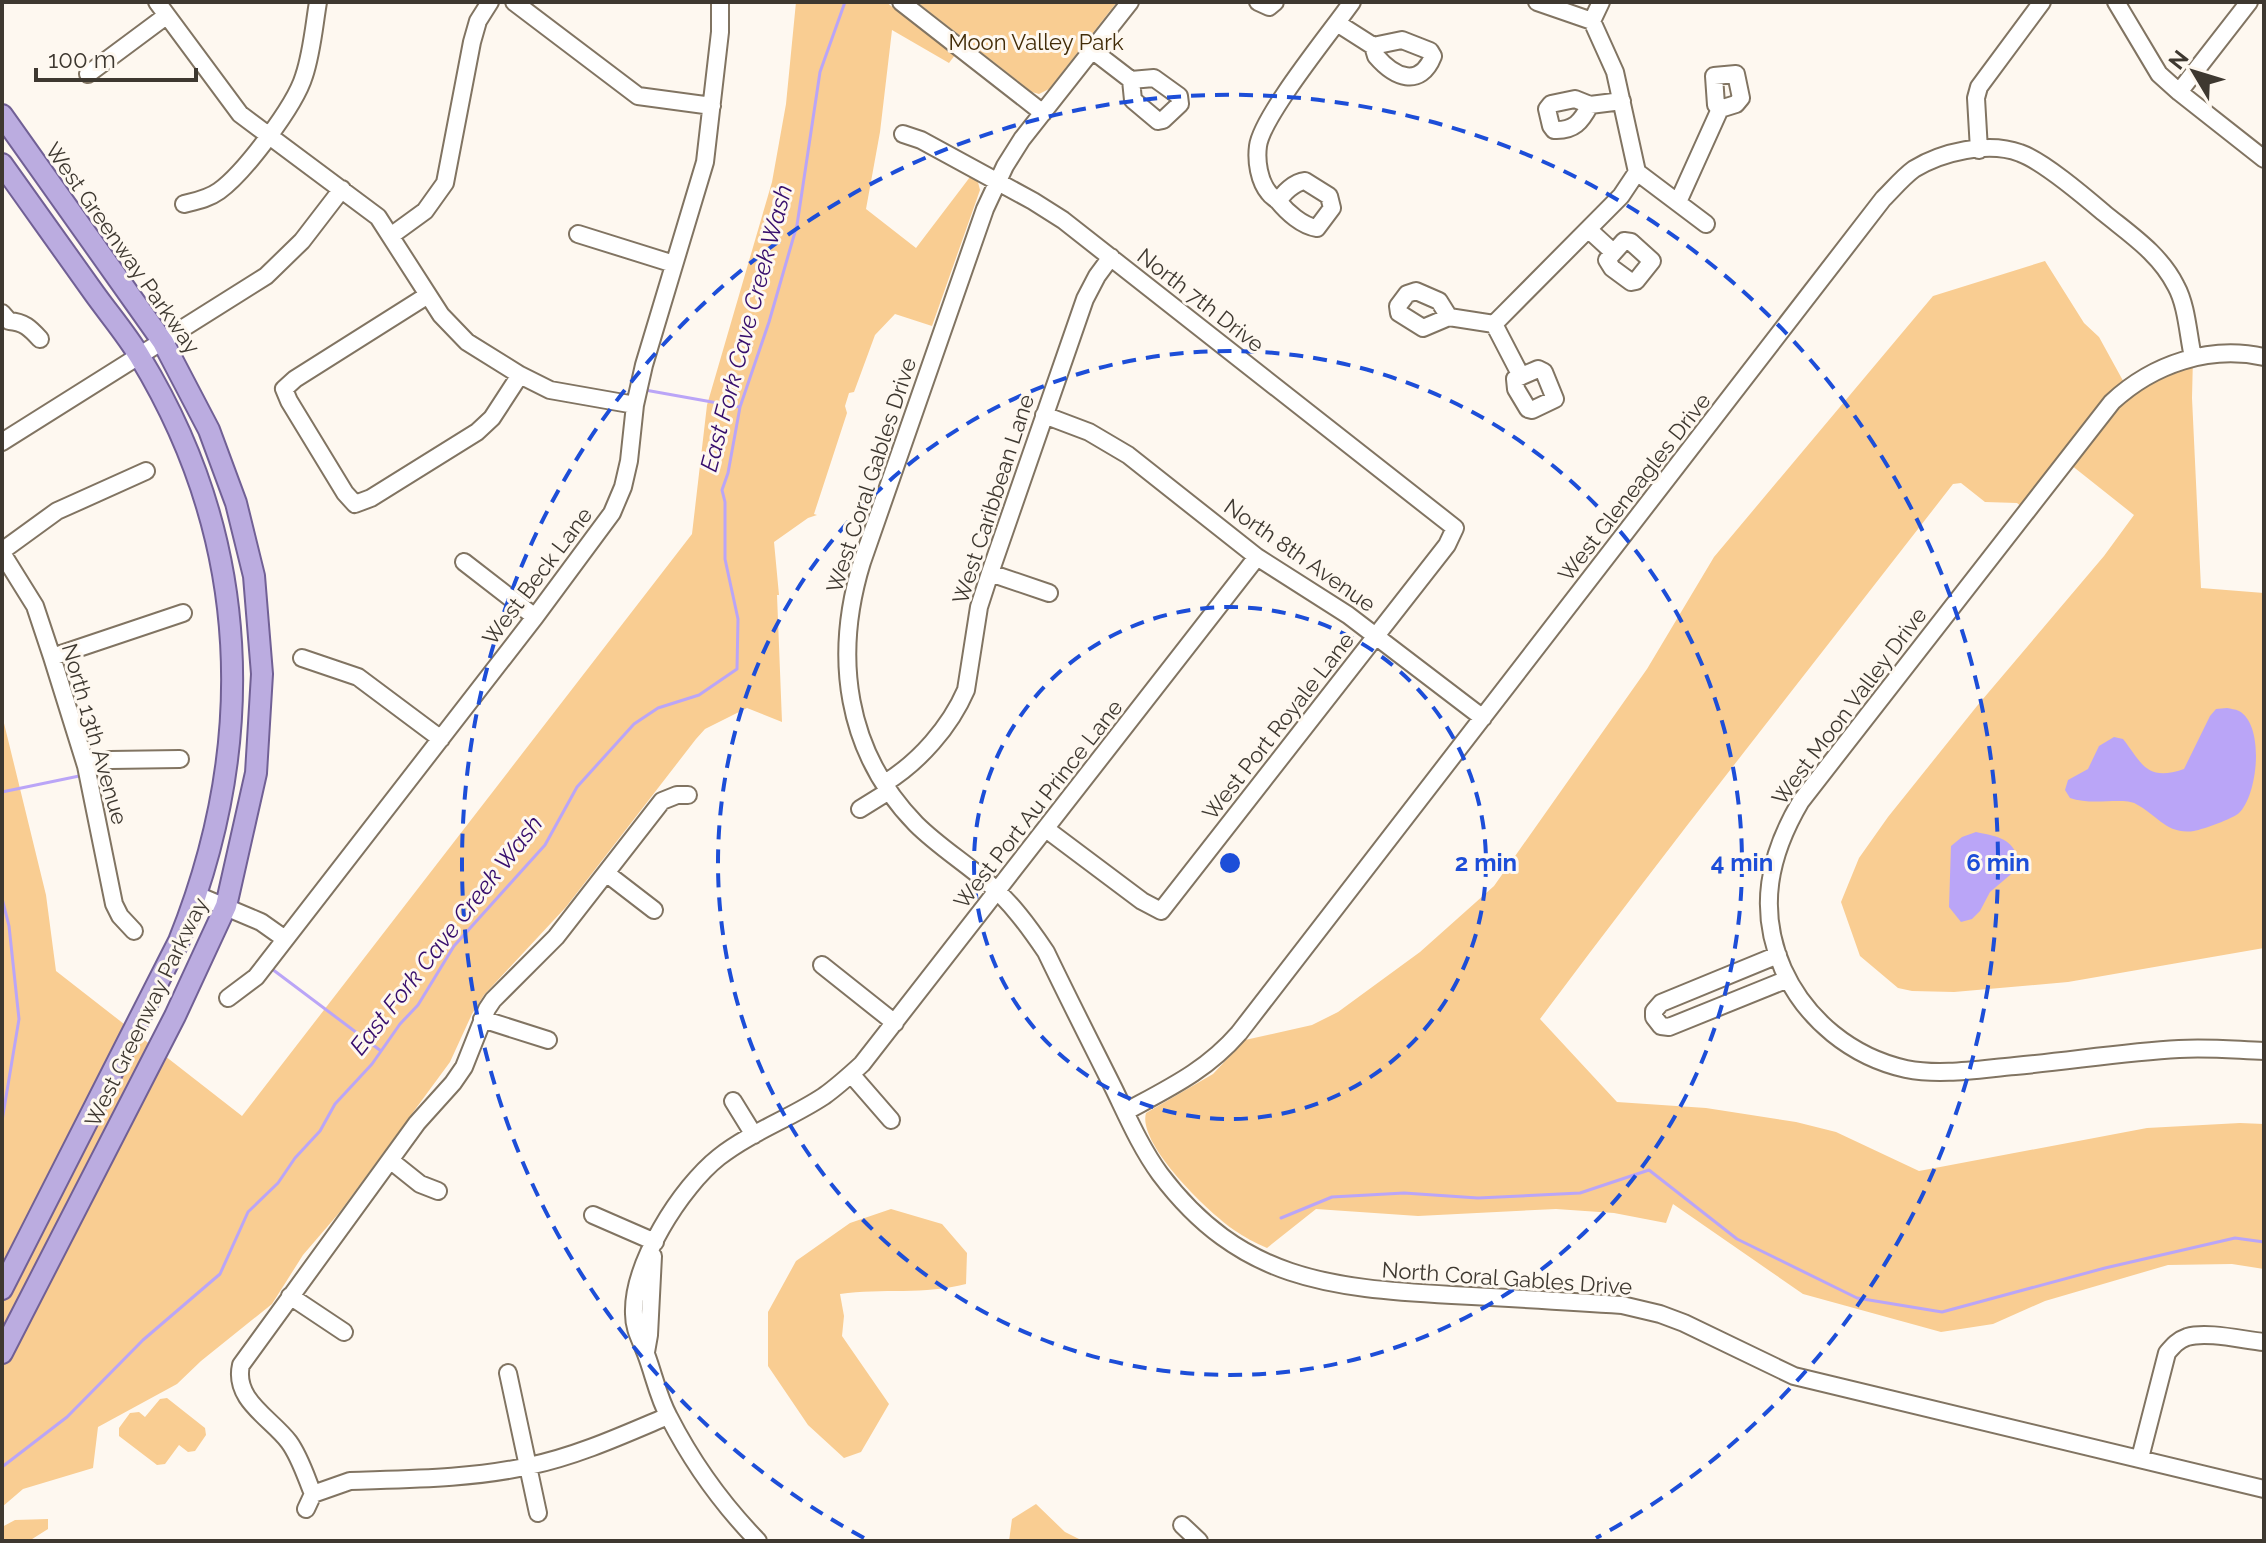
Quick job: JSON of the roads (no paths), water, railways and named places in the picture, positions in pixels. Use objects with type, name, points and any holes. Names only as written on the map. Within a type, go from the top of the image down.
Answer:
[{"type":"main road","name":"West Greenway Parkway","points":[[2,115],[163,342],[209,430],[236,503],[254,576],[262,674],[256,773],[226,906],[175,1016],[4,1350]]},
{"type":"main road","name":"West Greenway Parkway","points":[[2,164],[140,357],[179,432],[198,478],[214,536],[228,604],[234,670],[227,767],[212,844],[197,895],[179,941],[2,1289]]},
{"type":"street","points":[[184,204],[218,192],[240,170],[293,100],[305,76],[318,2]]},
{"type":"street","points":[[392,235],[425,211],[445,183],[472,42],[478,21],[490,2]]},
{"type":"street","points":[[514,2],[638,96],[712,106]]},
{"type":"street","name":"West Beck Lane","points":[[228,998],[246,987],[285,939],[612,513],[629,461],[635,405],[644,365],[700,182],[712,106],[720,2]]},
{"type":"street","points":[[901,2],[1043,113]]},
{"type":"street","name":"West Coral Gables Drive","points":[[1130,2],[1014,152],[997,182],[862,562],[851,601],[846,655],[850,696],[862,740],[887,787],[927,834],[998,892],[1030,928],[1046,952],[1149,1158]]},
{"type":"street","points":[[1258,2],[1269,7],[1275,2]]},
{"type":"street","points":[[1279,202],[1268,193],[1258,165],[1260,136],[1269,118],[1352,2]]},
{"type":"street","points":[[1537,2],[1592,21],[1615,72],[1637,172],[1706,224]]},
{"type":"street","points":[[1592,21],[1601,2]]},
{"type":"street","points":[[1979,150],[1976,98],[1979,87],[2042,2]]},
{"type":"street","points":[[2116,2],[2159,74],[2264,159]]},
{"type":"street","points":[[2179,92],[2249,2]]},
{"type":"street","points":[[88,74],[161,9],[233,106],[267,136],[378,217],[428,295],[459,335],[534,383],[567,394],[635,405]]},
{"type":"street","points":[[1337,23],[1373,46]]},
{"type":"street","points":[[1092,50],[1131,80]]},
{"type":"street","points":[[1590,105],[1622,101]]},
{"type":"street","points":[[1678,202],[1720,109]]},
{"type":"street","name":"North 7th Drive","points":[[903,134],[921,140],[1056,215],[1455,528]]},
{"type":"street","name":"West Gleneagles Drive","points":[[1125,1112],[1188,1079],[1222,1052],[1883,199],[1911,171],[1931,160],[1967,150],[1997,149],[2020,153],[2060,179],[2150,250],[2164,266],[2178,289],[2193,357]]},
{"type":"street","points":[[1494,324],[1621,196],[1637,172]]},
{"type":"street","points":[[2,442],[248,288],[281,262],[312,229],[342,189]]},
{"type":"street","points":[[1589,230],[1613,252]]},
{"type":"street","points":[[578,234],[674,264]]},
{"type":"street","name":"West Caribbean Lane","points":[[887,787],[914,762],[966,690],[979,607],[990,573],[1090,287],[1111,257]]},
{"type":"street","points":[[428,295],[284,389],[337,480],[355,504],[371,498],[477,432],[492,418],[520,375]]},
{"type":"street","points":[[1449,317],[1494,324]]},
{"type":"street","points":[[4,320],[20,322],[40,339]]},
{"type":"street","points":[[1494,324],[1521,376]]},
{"type":"street","name":"West Moon Valley Drive","points":[[2264,357],[2226,353],[2193,357],[2161,368],[2127,388],[2112,402],[1801,801],[1780,841],[1770,875],[1771,926],[1788,979],[1815,1017],[1835,1035],[1877,1060],[1908,1069],[1960,1071],[2181,1048],[2264,1051]]},
{"type":"street","name":"North 8th Avenue","points":[[1044,415],[1089,432],[1128,455],[1257,557],[1376,636],[1483,718]]},
{"type":"street","points":[[2,552],[45,518],[86,496],[146,471]]},
{"type":"street","name":"West Port Royale Lane","points":[[1046,829],[1142,901],[1161,911],[1447,545],[1455,528]]},
{"type":"street","name":"North 13th Avenue","points":[[2,552],[35,606],[86,766],[114,904],[134,931]]},
{"type":"street","name":"West Port Au Prince Lane","points":[[755,1540],[717,1493],[668,1416],[646,1352],[636,1335],[635,1298],[641,1273],[655,1242],[687,1188],[718,1158],[824,1096],[862,1064],[1257,557]]},
{"type":"street","points":[[464,562],[535,617]]},
{"type":"street","points":[[990,573],[1049,593]]},
{"type":"street","points":[[52,657],[183,613]]},
{"type":"street","points":[[302,658],[366,682],[441,739]]},
{"type":"street","points":[[86,766],[110,760],[180,759]]},
{"type":"street","points":[[860,809],[887,787]]},
{"type":"street","points":[[668,1416],[601,1444],[529,1466],[475,1476],[350,1481],[309,1502],[295,1452],[244,1393],[239,1374],[241,1365],[290,1296],[417,1123],[458,1075],[493,1000],[556,937],[662,801],[666,797],[688,795]]},
{"type":"street","points":[[606,873],[654,910]]},
{"type":"street","points":[[197,895],[261,922],[285,939]]},
{"type":"street","points":[[1778,955],[1661,1003],[1654,1011],[1654,1017],[1661,1026],[1669,1027],[1788,979]]},
{"type":"street","points":[[822,965],[895,1023]]},
{"type":"street","points":[[482,1019],[548,1040]]},
{"type":"street","points":[[851,1074],[891,1120]]},
{"type":"street","points":[[733,1101],[754,1135]]},
{"type":"street","name":"North Coral Gables Drive","points":[[1149,1158],[1180,1198],[1220,1234],[1255,1257],[1312,1280],[1372,1290],[1622,1305],[1684,1323],[1794,1376],[2264,1489]]},
{"type":"street","points":[[390,1160],[420,1184],[438,1191]]},
{"type":"street","points":[[593,1215],[655,1242]]},
{"type":"street","points":[[290,1296],[344,1332]]},
{"type":"street","points":[[2140,1458],[2167,1353],[2178,1341],[2189,1336],[2204,1336],[2264,1342]]},
{"type":"street","points":[[508,1373],[538,1513]]},
{"type":"street","points":[[1182,1525],[1199,1541]]},
{"type":"waterway","name":"East Fork Cave Creek Wash","points":[[2,1467],[67,1417],[143,1340],[220,1274],[248,1212],[278,1183],[295,1158],[320,1131],[335,1104],[372,1064],[400,1024],[418,1005],[454,946],[545,845],[577,787],[634,724],[658,708],[699,695],[737,669],[738,619],[725,559],[725,502],[722,490],[740,407],[797,225],[820,72],[845,2]]},
{"type":"waterway","points":[[645,390],[740,407]]},
{"type":"waterway","points":[[2,792],[84,775]]},
{"type":"waterway","points":[[2,898],[9,926],[19,1019],[2,1121]]},
{"type":"waterway","points":[[272,969],[381,1051]]},
{"type":"waterway","points":[[1281,1218],[1332,1197],[1404,1193],[1478,1198],[1580,1193],[1649,1170],[1737,1239],[1857,1298],[1942,1312],[2105,1268],[2235,1238],[2264,1242]]},
{"type":"park label","name":"Moon Valley Park","points":[[1036,42]]}]
